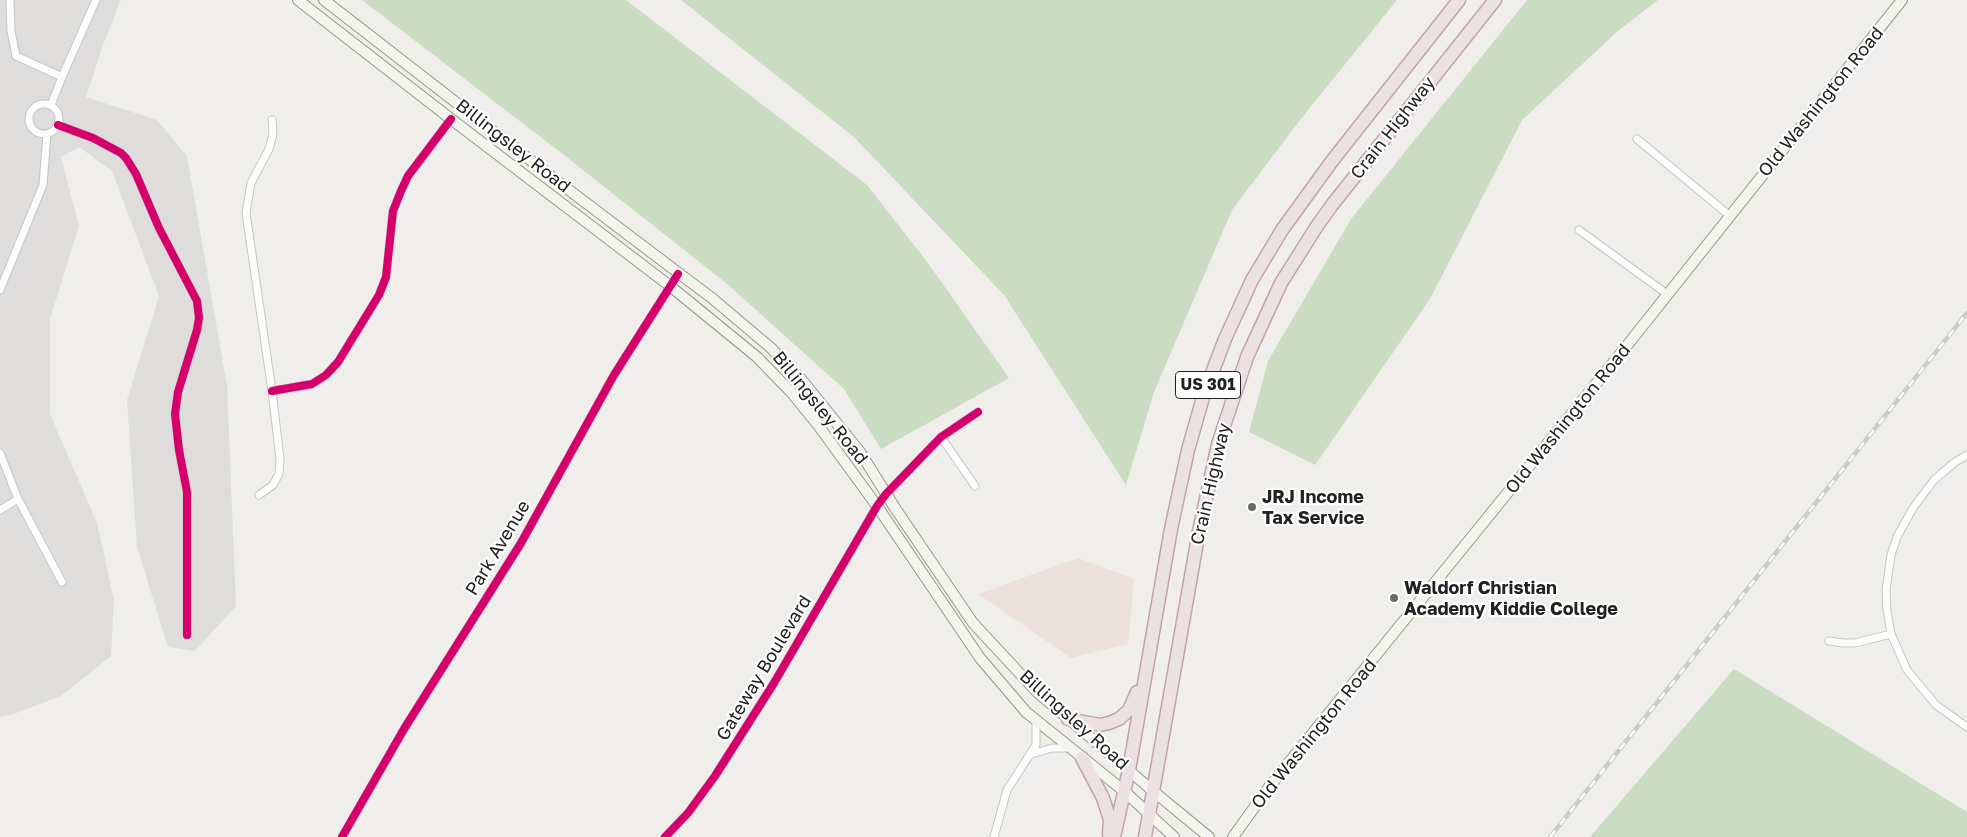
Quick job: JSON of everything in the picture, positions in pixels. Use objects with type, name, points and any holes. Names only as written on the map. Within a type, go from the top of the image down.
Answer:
[{"type":"highway","name":"Crain Highway","points":[[1114,837],[1129,770],[1171,529],[1195,422],[1213,371],[1235,318],[1263,261],[1332,161],[1459,0]]},
{"type":"highway","name":"Crain Highway","points":[[1145,837],[1177,649],[1207,495],[1227,415],[1248,357],[1281,283],[1332,205],[1495,0]]},
{"type":"highway","points":[[1068,718],[1100,725],[1119,719],[1129,710],[1144,676]]},
{"type":"highway","points":[[1082,758],[1107,808],[1110,820],[1109,837]]},
{"type":"main road","name":"Billingsley Road","points":[[298,0],[670,286],[757,357],[791,392],[818,425],[877,506],[980,658],[1026,712],[1124,791],[1174,837]]},
{"type":"main road","name":"Billingsley Road","points":[[324,0],[678,274],[713,299],[771,348],[786,363],[860,452],[973,623],[1037,692],[1209,837]]},
{"type":"main road","name":"Old Washington Road","points":[[1233,837],[1270,788],[1902,0]]},
{"type":"street","points":[[10,0],[12,39],[16,56],[62,76]]},
{"type":"street","points":[[51,105],[96,0]]},
{"type":"street","points":[[41,103],[51,105],[59,116],[58,125],[56,129],[47,134],[42,134],[32,129],[28,119],[36,105],[41,103]]},
{"type":"street","points":[[272,391],[312,384],[338,362],[379,296],[386,277],[393,211],[408,176],[451,119]]},
{"type":"street","points":[[259,495],[273,485],[279,474],[280,459],[246,213],[251,183],[269,150],[273,134],[272,120]]},
{"type":"street","points":[[58,125],[93,138],[121,153],[126,158],[136,174],[159,228],[197,301],[197,330],[178,392],[175,414],[187,492],[187,635]]},
{"type":"street","points":[[0,290],[42,185],[47,134]]},
{"type":"street","points":[[1637,139],[1730,216]]},
{"type":"street","points":[[1579,230],[1667,294]]},
{"type":"street","name":"Park Avenue","points":[[342,837],[404,729],[521,543],[614,375],[678,274]]},
{"type":"street","name":"Gateway Boulevard","points":[[666,837],[688,813],[715,776],[774,683],[877,506],[886,494],[941,437],[978,412]]},
{"type":"street","points":[[941,437],[974,486]]},
{"type":"street","points":[[0,453],[18,500],[62,582]]},
{"type":"street","points":[[1967,455],[1943,471],[1922,493],[1897,538],[1886,590],[1891,634],[1907,670],[1936,705],[1967,727]]},
{"type":"street","points":[[0,510],[18,500]]},
{"type":"street","points":[[1829,641],[1855,643],[1891,634]]},
{"type":"street","points":[[994,837],[1007,790],[1032,754],[1037,738],[1036,721]]},
{"type":"street","points":[[1032,754],[1052,748],[1069,748]]},
{"type":"shaded area","points":[[0,0],[121,0],[103,45],[86,97],[157,120],[187,156],[227,386],[236,606],[195,651],[168,647],[137,547],[127,400],[159,296],[112,171],[79,147],[61,157],[79,226],[50,319],[50,414],[97,523],[114,600],[111,656],[61,696],[11,715],[0,717]]},
{"type":"shaded area","points":[[1078,558],[1134,579],[1128,644],[1071,658],[978,594]]},
{"type":"green space","points":[[362,0],[626,0],[867,185],[928,263],[1009,378],[881,449],[844,389],[726,283],[564,155]]},
{"type":"green space","points":[[681,0],[1397,0],[1300,120],[1232,210],[1154,392],[1126,485],[1004,295],[854,137]]},
{"type":"green space","points":[[1527,0],[1658,0],[1619,30],[1522,120],[1430,299],[1315,465],[1249,432],[1268,361],[1351,219]]},
{"type":"green space","points":[[1734,669],[1967,812],[1967,837],[1590,837]]},
{"type":"railway","points":[[1550,837],[1967,313]]},
{"type":"cycle path","points":[[272,391],[312,384],[326,375],[338,362],[379,295],[386,277],[393,211],[401,191],[408,176],[451,119]]},
{"type":"cycle path","points":[[58,125],[93,138],[121,153],[126,158],[136,174],[159,228],[197,301],[199,318],[197,330],[178,392],[175,414],[179,450],[187,492],[187,635]]},
{"type":"cycle path","points":[[342,837],[404,729],[521,543],[614,375],[678,274]]},
{"type":"cycle path","points":[[665,837],[688,813],[715,776],[774,683],[877,506],[886,494],[941,437],[978,412]]},
{"type":"place","name":"JRJ Income Tax Service","points":[[1252,507]]},
{"type":"place","name":"Waldorf Christian Academy Kiddie College","points":[[1394,598]]}]
